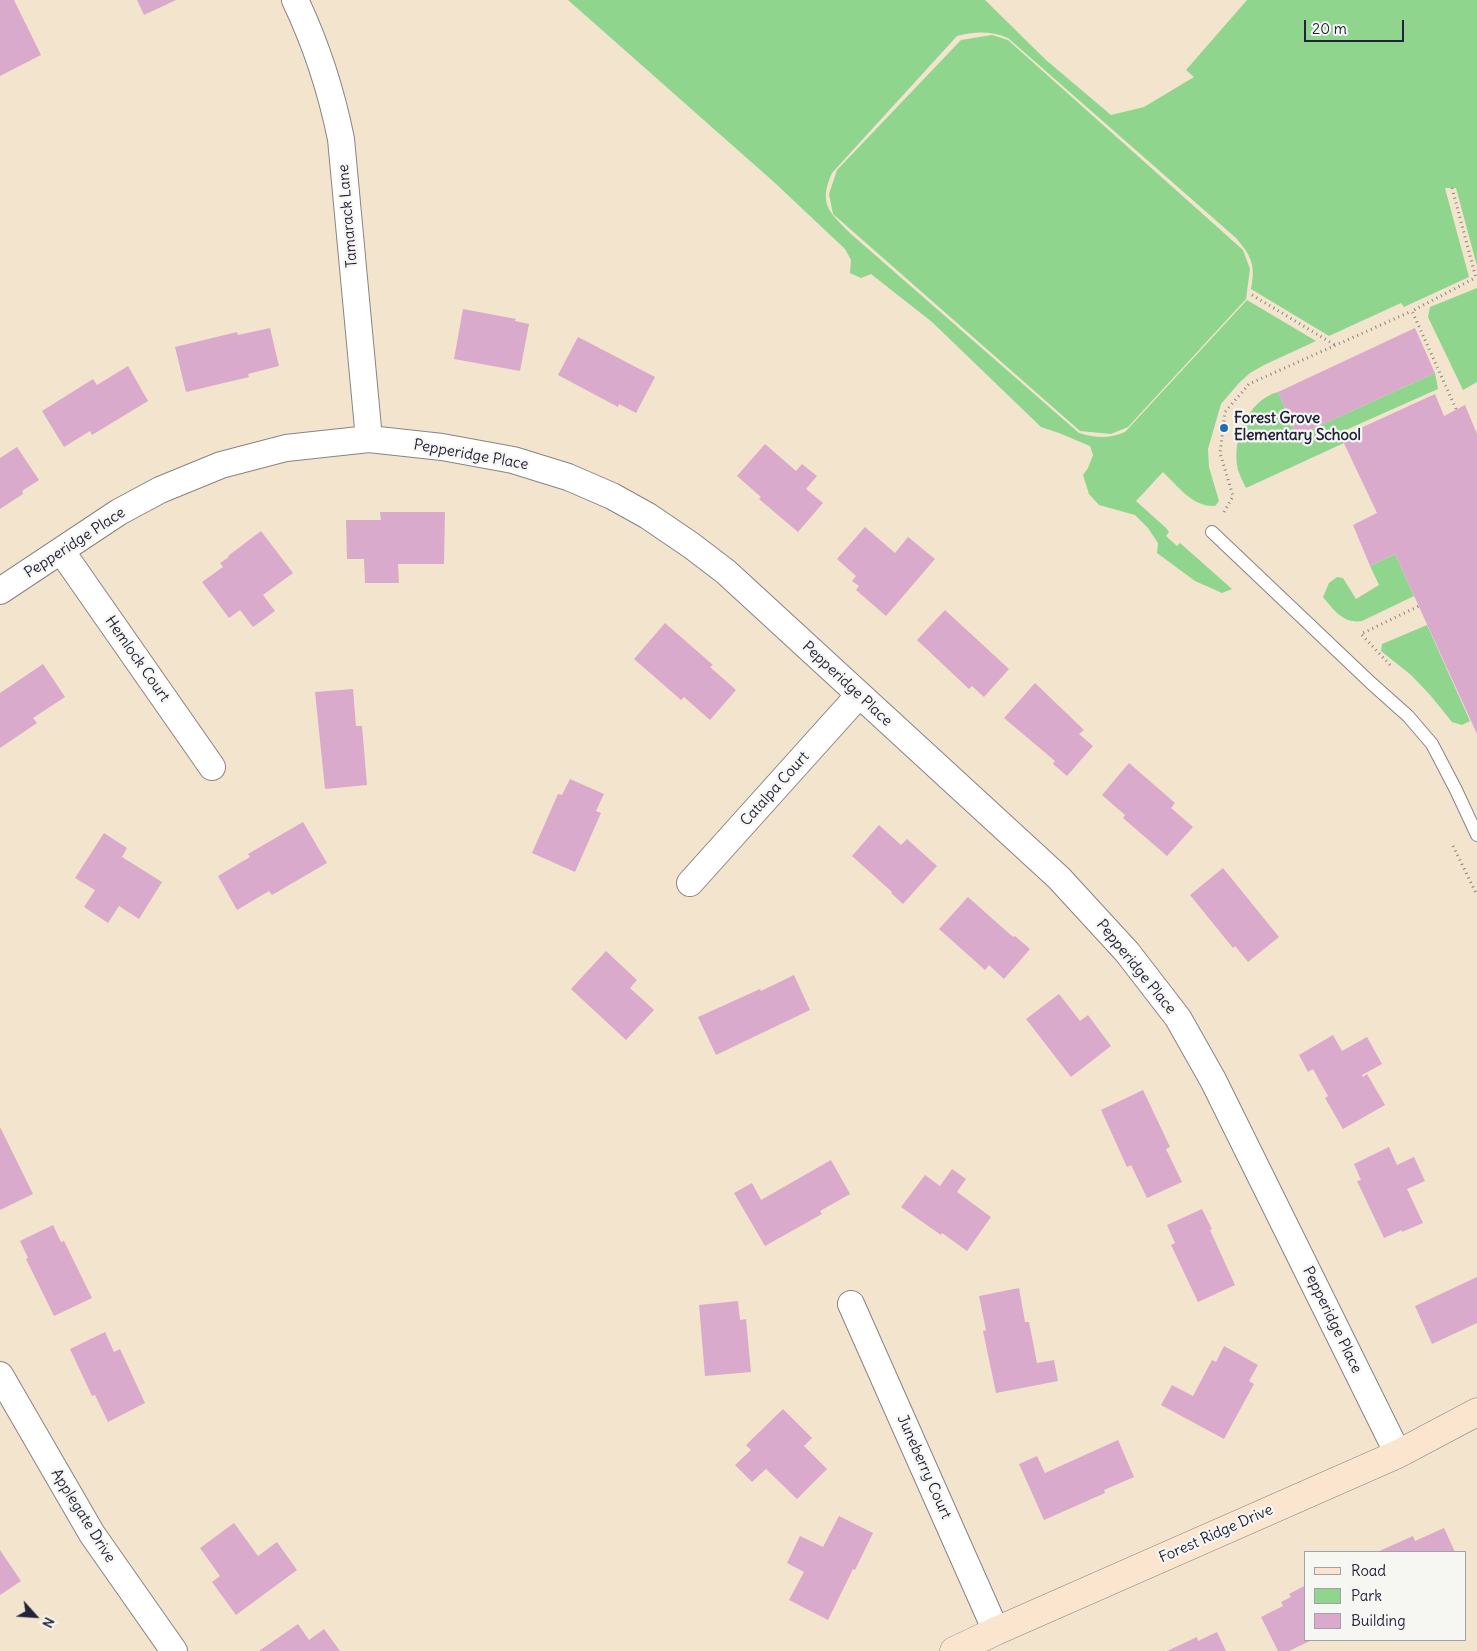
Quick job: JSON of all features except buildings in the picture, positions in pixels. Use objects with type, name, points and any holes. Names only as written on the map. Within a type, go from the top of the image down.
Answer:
[{"type":"street","name":"Tamarack Lane","points":[[295,0],[322,65],[333,101],[341,139],[369,439]]},
{"type":"street","name":"Pepperidge Place","points":[[0,591],[62,552],[119,512],[160,490],[221,465],[286,448],[369,439],[442,447],[513,460],[568,477],[612,496],[648,516],[726,572],[1059,878],[1127,952],[1178,1018],[1213,1080],[1398,1454]]},
{"type":"street","name":"Hemlock Court","points":[[62,552],[212,767]]},
{"type":"street","name":"Catalpa Court","points":[[690,883],[859,695]]},
{"type":"street","name":"Juneberry Court","points":[[851,1304],[996,1631]]},
{"type":"street","name":"Applegate Drive","points":[[0,1375],[92,1534],[174,1651]]},
{"type":"street","name":"Forest Ridge Drive","points":[[954,1651],[1398,1454],[1477,1412]]},
{"type":"lane","points":[[1212,532],[1370,683],[1408,716],[1432,744],[1477,835]]},
{"type":"path","points":[[1233,496],[1220,453],[1225,412],[1249,384],[1412,312],[1476,278],[1452,188]]},
{"type":"path","points":[[1252,295],[1335,346]]},
{"type":"path","points":[[1412,312],[1456,409]]},
{"type":"path","points":[[1394,669],[1361,634],[1419,606]]},
{"type":"green space","points":[[568,0],[985,0],[1046,60],[1111,115],[1144,107],[1194,77],[1186,70],[1247,0],[1477,0],[1477,266],[1456,188],[1445,188],[1469,277],[1404,307],[1401,303],[1329,336],[1251,289],[1253,273],[1251,261],[1249,255],[1236,238],[1008,38],[989,33],[970,33],[957,36],[832,173],[826,193],[826,200],[828,207],[837,220],[1079,433],[1102,437],[1125,432],[1247,300],[1316,341],[1250,373],[1221,404],[1208,449],[1209,467],[1219,501],[1215,506],[1199,503],[1192,499],[1163,472],[1136,501],[1166,528],[1169,532],[1166,536],[1177,546],[1180,543],[1232,589],[1222,593],[1195,581],[1157,553],[1158,543],[1148,528],[1135,515],[1099,505],[1089,494],[1083,475],[1093,455],[1090,446],[1041,427],[932,322],[871,274],[861,278],[850,273],[851,260],[845,249],[775,183]]},
{"type":"green space","points":[[992,35],[1008,40],[1243,250],[1250,269],[1246,299],[1128,427],[1111,434],[1080,431],[833,214],[829,194],[837,170],[961,40]]},
{"type":"green space","points":[[1477,288],[1477,382],[1463,390],[1428,317],[1430,307]]},
{"type":"green space","points":[[1435,373],[1438,389],[1339,433],[1344,443],[1246,488],[1238,470],[1237,446],[1244,423],[1250,412],[1267,396],[1278,392],[1297,436]]},
{"type":"green space","points":[[1395,554],[1414,596],[1362,621],[1344,618],[1323,597],[1329,583],[1337,577],[1343,578],[1356,599],[1379,585],[1370,566]]},
{"type":"green space","points":[[1427,625],[1470,721],[1462,725],[1452,722],[1411,675],[1381,651],[1382,644]]},
{"type":"place","name":"Forest Grove Elementary School","points":[[1224,428]]}]
